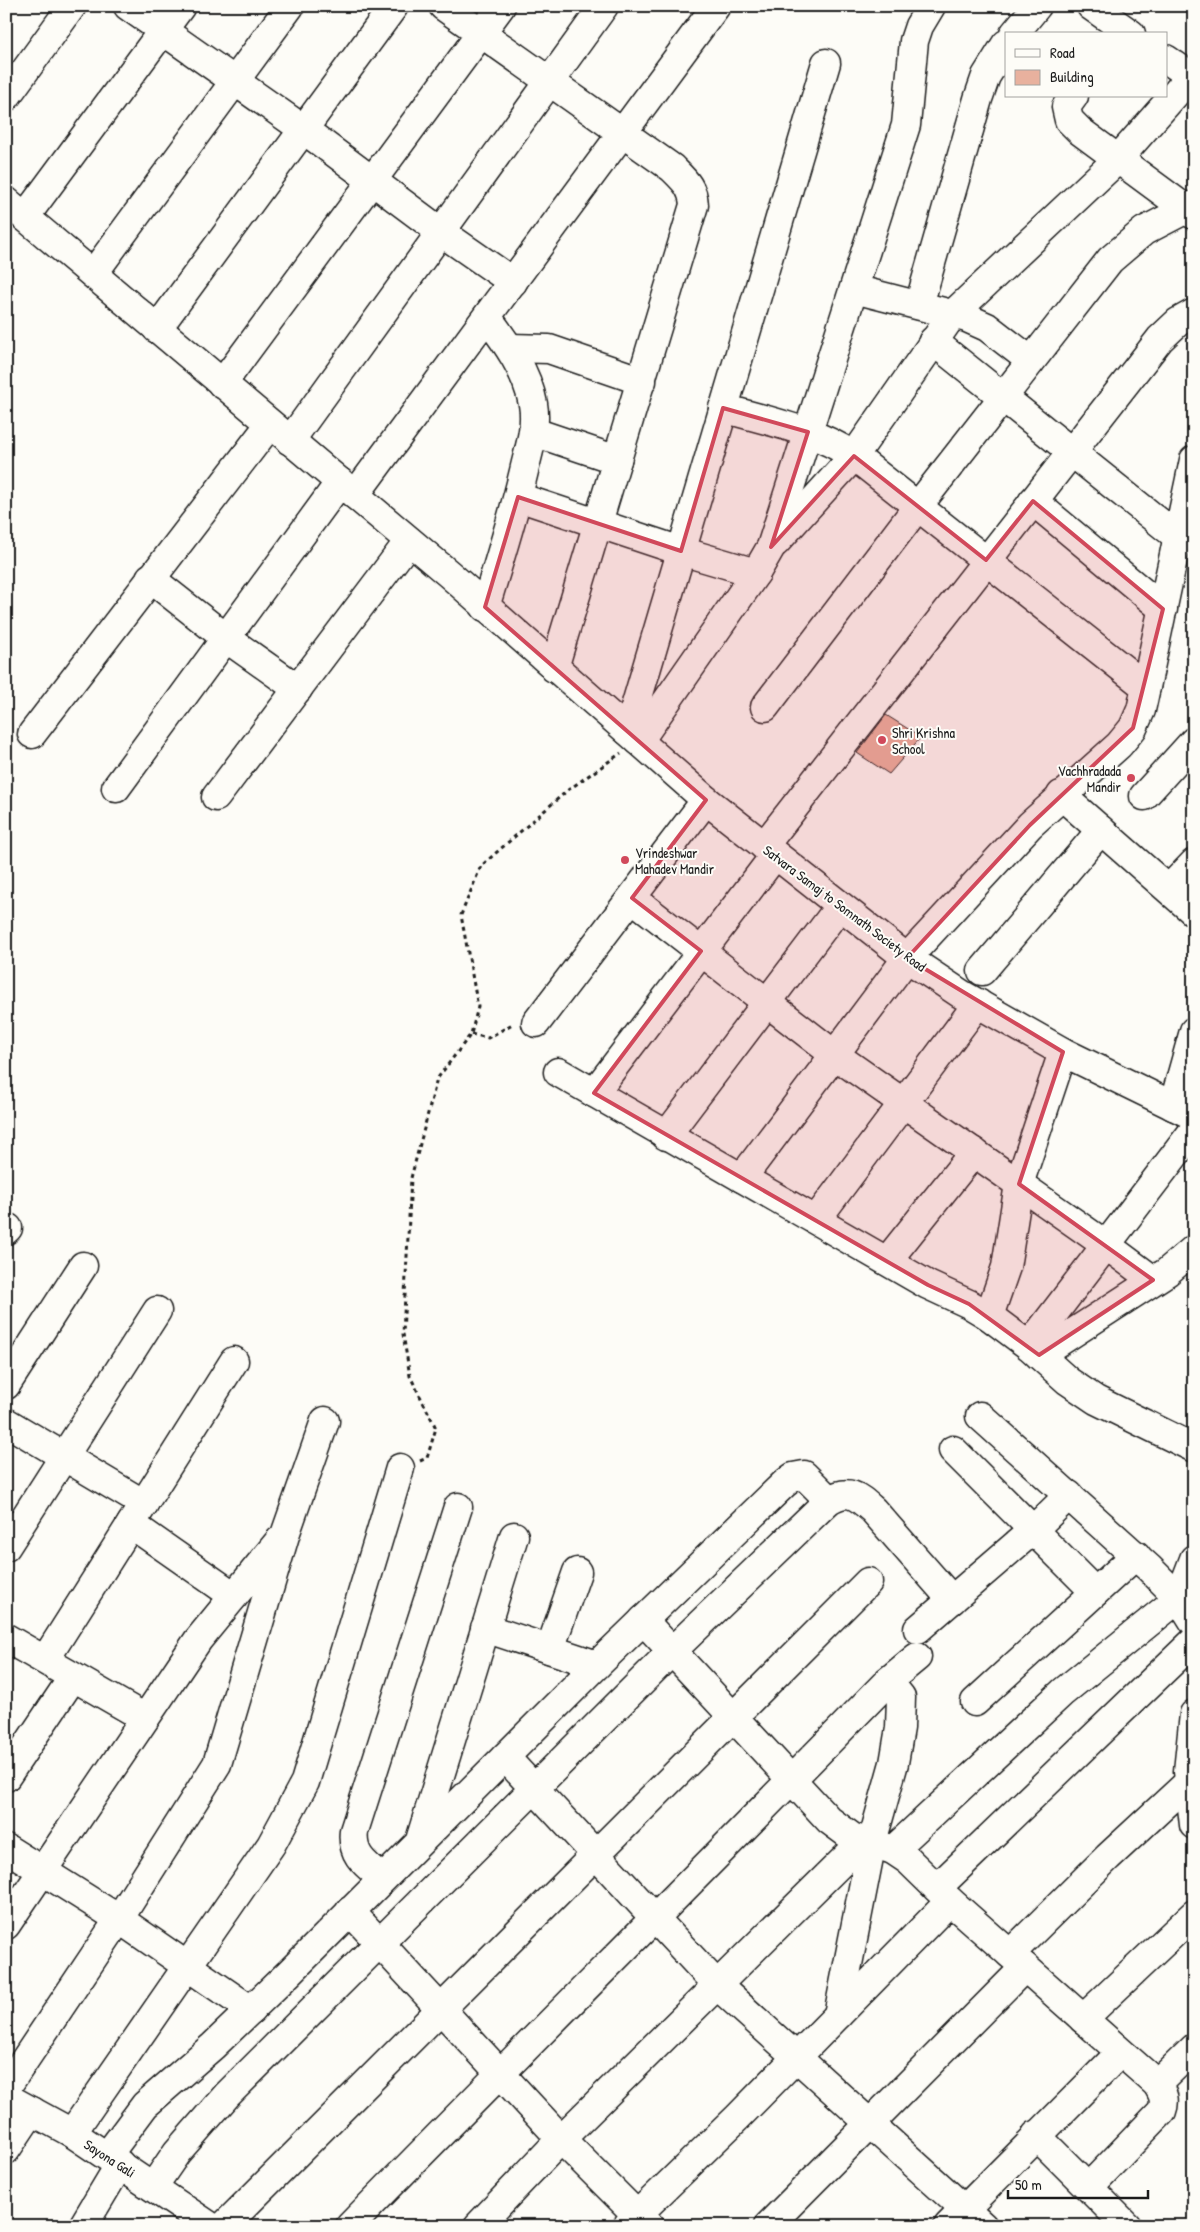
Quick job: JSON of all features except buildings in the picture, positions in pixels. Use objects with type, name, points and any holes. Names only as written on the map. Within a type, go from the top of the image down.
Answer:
[{"type":"street","points":[[6,97],[72,6]]},
{"type":"street","points":[[128,6],[304,129],[441,232],[513,282]]},
{"type":"street","points":[[16,209],[163,31],[181,6]]},
{"type":"street","points":[[93,274],[290,6]]},
{"type":"street","points":[[157,329],[394,6]]},
{"type":"street","points":[[443,6],[672,168],[687,183],[693,193],[694,205],[554,668]]},
{"type":"street","points":[[222,384],[501,6]]},
{"type":"street","points":[[32,734],[150,578],[280,433],[441,232],[604,6]]},
{"type":"street","points":[[116,788],[226,638],[487,317],[716,6]]},
{"type":"street","points":[[633,736],[756,573],[771,547],[906,125],[914,41],[919,26],[931,6]]},
{"type":"street","points":[[1016,32],[1037,6]]},
{"type":"street","points":[[1091,6],[1123,32]]},
{"type":"street","points":[[919,305],[978,99],[986,76],[1005,46]]},
{"type":"street","points":[[771,547],[854,456],[953,314],[1118,159],[1192,77],[1168,60]]},
{"type":"street","points":[[633,736],[681,551],[826,63]]},
{"type":"street","points":[[1073,98],[1066,107],[1069,120],[1080,131],[1191,210]]},
{"type":"street","name":"Satvara Samaj to Somnath Society Road","points":[[16,209],[409,541],[706,800],[907,958],[978,1003],[1063,1052],[1183,1111]]},
{"type":"street","points":[[765,707],[1002,397],[1110,260],[1125,245],[1144,231],[1191,210]]},
{"type":"street","points":[[854,289],[953,314],[987,327],[1031,361]]},
{"type":"street","points":[[594,1093],[701,951],[769,850],[986,560],[1160,339],[1178,322],[1194,313]]},
{"type":"street","points":[[485,607],[518,497],[534,432],[533,404],[510,348],[487,317]]},
{"type":"street","points":[[934,341],[1071,452],[1182,558]]},
{"type":"street","points":[[510,348],[549,349],[642,381]]},
{"type":"street","points":[[723,408],[808,432],[836,444],[918,506],[1146,688]]},
{"type":"street","points":[[534,432],[617,460]]},
{"type":"street","points":[[742,1178],[907,958],[1030,824],[1119,745],[1133,728],[1141,710],[1163,608],[1182,558],[1194,460]]},
{"type":"street","points":[[518,497],[681,551],[756,573]]},
{"type":"street","points":[[1033,501],[1163,608]]},
{"type":"street","points":[[216,797],[409,541]]},
{"type":"street","points":[[150,578],[226,638],[298,689]]},
{"type":"street","points":[[1144,796],[1194,741]]},
{"type":"street","points":[[1061,795],[1194,912]]},
{"type":"street","points":[[536,1023],[706,800]]},
{"type":"street","points":[[982,972],[1101,830]]},
{"type":"street","points":[[1169,889],[1194,863]]},
{"type":"street","points":[[632,898],[835,1055],[1020,1184],[1153,1280]]},
{"type":"street","points":[[666,1136],[840,906]]},
{"type":"street","points":[[816,1220],[978,1003]]},
{"type":"street","points":[[1183,1111],[1194,1031]]},
{"type":"street","points":[[989,1316],[1006,1267],[1020,1184],[1063,1052]]},
{"type":"street","points":[[558,1072],[928,1286],[969,1304],[989,1316],[1034,1350],[1068,1380],[1096,1400],[1194,1448]]},
{"type":"street","points":[[1034,1350],[1106,1245],[1194,1130]]},
{"type":"street","points":[[887,1261],[974,1152]]},
{"type":"street","points":[[1034,1350],[1167,1272],[1194,1249]]},
{"type":"street","points":[[6,1385],[83,1266]]},
{"type":"street","points":[[6,1547],[157,1311]]},
{"type":"street","points":[[45,1660],[234,1361]]},
{"type":"street","points":[[980,1416],[1136,1555],[1190,1618]]},
{"type":"street","points":[[6,2088],[119,1919],[217,1764],[286,1532],[325,1421]]},
{"type":"street","points":[[6,1422],[64,1456],[137,1514],[234,1596]]},
{"type":"street","points":[[953,1450],[1095,1592]]},
{"type":"street","points":[[72,2133],[271,1845],[305,1782],[400,1468]]},
{"type":"street","points":[[83,2226],[113,2160],[145,2105],[251,2010],[597,1665],[793,1477],[804,1475],[828,1500]]},
{"type":"street","points":[[153,2186],[177,2152],[227,2095],[672,1651],[828,1500],[844,1493],[850,1494],[862,1501],[873,1510],[952,1600]]},
{"type":"street","points":[[918,1630],[1033,1530],[1069,1495]]},
{"type":"street","points":[[382,1878],[362,1862],[356,1852],[353,1842],[354,1831],[458,1507]]},
{"type":"street","points":[[6,1926],[198,1640],[286,1532]]},
{"type":"street","points":[[420,1841],[514,1536]]},
{"type":"street","points":[[975,1702],[1136,1555]]},
{"type":"street","points":[[350,1911],[638,2222],[838,2015],[1190,1618],[1194,1559]]},
{"type":"street","points":[[550,1649],[578,1572]]},
{"type":"street","points":[[211,2225],[440,2008],[868,1582]]},
{"type":"street","points":[[478,2226],[561,2139],[717,1984],[876,1845],[1063,1692],[1190,1618]]},
{"type":"street","points":[[643,1620],[791,1781],[841,1830],[908,1860],[944,1895],[1157,2084],[1163,2094],[1165,2103],[1162,2111],[1089,2187]]},
{"type":"street","points":[[486,1628],[597,1665]]},
{"type":"street","points":[[6,1638],[145,1718]]},
{"type":"street","points":[[350,2226],[500,2073],[655,1920],[888,1681],[917,1657]]},
{"type":"street","points":[[8,1770],[73,1677]]},
{"type":"street","points":[[838,2015],[894,1763],[901,1720],[901,1698],[888,1681]]},
{"type":"street","points":[[1194,1714],[1190,1774],[1194,1825]]},
{"type":"street","points":[[505,1757],[655,1920],[717,1984],[870,2124],[965,2220],[1036,2135],[1120,2053]]},
{"type":"street","points":[[770,2225],[870,2124],[1018,1961],[1108,1856],[1190,1774]]},
{"type":"street","points":[[6,1848],[188,1964],[251,2010]]},
{"type":"street","points":[[1083,2019],[1194,1914]]},
{"type":"street","points":[[1157,2084],[1194,2048]]},
{"type":"street","name":"Sayona Gali","points":[[6,2097],[72,2133],[211,2225]]},
{"type":"street","points":[[6,2150],[32,2111]]},
{"type":"street","points":[[1036,2135],[1126,2226]]},
{"type":"path","points":[[400,1468],[428,1458],[436,1428],[410,1376],[404,1334],[411,1178],[437,1079],[471,1034],[478,1008],[461,915],[481,866],[633,736]]},
{"type":"path","points":[[471,1034],[488,1038],[515,1022],[536,1023]]},
{"type":"highlighted area","points":[[723,408],[808,432],[771,547],[854,456],[986,560],[1033,501],[1163,609],[1133,728],[1030,825],[907,958],[1063,1052],[1019,1184],[1153,1280],[1039,1355],[969,1304],[928,1285],[594,1093],[701,951],[632,898],[706,800],[485,607],[518,497],[681,551]]},
{"type":"place","name":"Shri Krishna School","points":[[882,740]]},
{"type":"place","name":"Vachhradada Mandir","points":[[1131,778]]},
{"type":"place","name":"Vrindeshwar Mahadev Mandir","points":[[625,860]]}]
